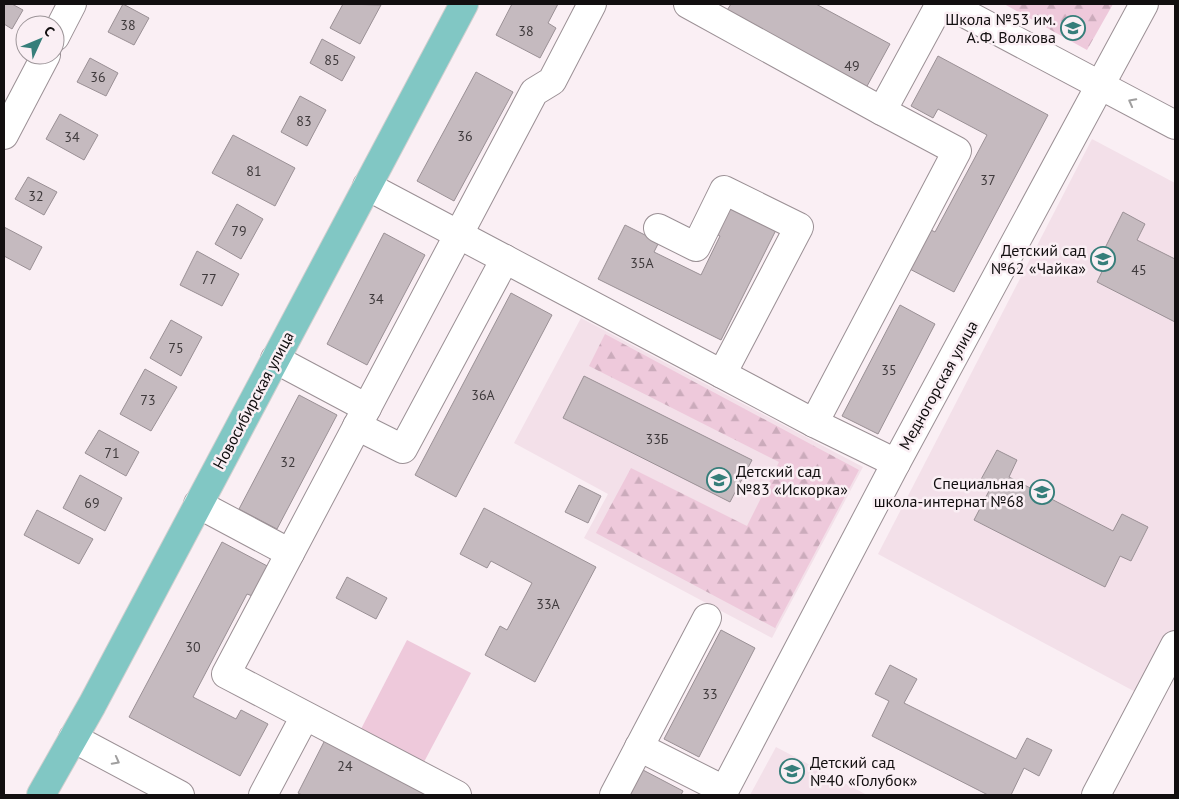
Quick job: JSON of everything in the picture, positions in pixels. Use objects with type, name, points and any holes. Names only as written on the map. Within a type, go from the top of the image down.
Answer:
[{"type":"main road","name":"Новосибирская улица","points":[[41,795],[464,4]]},
{"type":"street","points":[[65,18],[72,4]]},
{"type":"street","points":[[457,795],[226,674],[534,92],[552,81],[592,4]]},
{"type":"street","points":[[882,111],[940,4]]},
{"type":"street","points":[[947,4],[1175,125]]},
{"type":"street","name":"Медногорская улица","points":[[723,793],[896,463],[1144,4]]},
{"type":"street","points":[[699,6],[882,111],[957,151],[814,423]]},
{"type":"street","points":[[4,135],[41,65]]},
{"type":"street","points":[[367,186],[814,423],[896,463]]},
{"type":"street","points":[[658,228],[696,247],[724,190],[799,227],[722,374]]},
{"type":"street","points":[[275,359],[362,417],[403,449],[505,259]]},
{"type":"street","points":[[198,504],[290,553]]},
{"type":"street","points":[[614,795],[707,618]]},
{"type":"street","points":[[1096,795],[1175,645]]},
{"type":"street","points":[[263,795],[305,716]]},
{"type":"street","points":[[73,738],[180,795]]},
{"type":"street","points":[[639,747],[723,793]]},
{"type":"shaded area","name":"Специальная школа-интернат №68","points":[[1092,139],[1175,183],[1175,635],[1143,696],[878,554]]},
{"type":"shaded area","name":"Детский сад №83 «Искорка»","points":[[581,318],[863,467],[772,638],[584,538],[608,494],[514,443]]},
{"type":"shaded area","name":"Детский сад №40 «Голубок»","points":[[776,747],[867,795],[750,795]]},
{"type":"green space","name":"Школа №53 им. А.Ф. Волкова","points":[[1004,4],[1113,4],[1087,50]]},
{"type":"green space","points":[[605,334],[859,470],[775,628],[596,533],[631,468],[747,526],[779,462],[589,366]]},
{"type":"green space","points":[[407,640],[471,673],[424,762],[361,729]]},
{"type":"building","points":[[4,4],[12,4],[23,10],[20,15],[15,15],[15,24],[12,29],[4,24]]},
{"type":"building","points":[[123,4],[149,18],[134,45],[108,32]]},
{"type":"building","points":[[343,4],[381,5],[360,44],[330,28]]},
{"type":"building","points":[[512,4],[558,4],[548,23],[556,28],[540,58],[496,35]]},
{"type":"building","points":[[731,4],[816,4],[890,44],[866,88],[726,12]]},
{"type":"building","points":[[322,39],[355,57],[342,81],[310,63]]},
{"type":"building","points":[[938,56],[1048,115],[954,292],[902,265],[923,226],[935,232],[987,135],[938,109],[933,118],[911,106]]},
{"type":"building","points":[[90,58],[118,73],[106,96],[77,82]]},
{"type":"building","points":[[476,72],[513,92],[454,201],[417,181]]},
{"type":"building","points":[[300,96],[326,110],[307,146],[281,132]]},
{"type":"building","points":[[60,114],[98,135],[84,160],[46,139]]},
{"type":"building","points":[[233,135],[295,168],[275,206],[212,173]]},
{"type":"building","points":[[28,177],[57,192],[44,215],[15,199]]},
{"type":"building","points":[[727,201],[778,226],[721,340],[598,279],[625,225],[659,242],[654,252],[701,275],[720,236],[712,232]]},
{"type":"building","points":[[237,204],[263,219],[241,259],[215,244]]},
{"type":"building","points":[[1123,212],[1145,224],[1137,240],[1175,259],[1175,322],[1097,282],[1112,251],[1105,248]]},
{"type":"building","points":[[4,227],[42,247],[30,270],[4,256]]},
{"type":"building","points":[[384,233],[425,255],[367,365],[327,344]]},
{"type":"building","points":[[197,251],[239,274],[222,306],[180,285]]},
{"type":"building","points":[[511,293],[552,315],[456,497],[415,475]]},
{"type":"building","points":[[900,305],[935,324],[878,434],[842,416]]},
{"type":"building","points":[[171,320],[202,337],[181,376],[150,358]]},
{"type":"building","points":[[145,369],[177,387],[151,431],[120,414]]},
{"type":"building","points":[[584,376],[752,460],[730,502],[563,418]]},
{"type":"building","points":[[299,395],[337,415],[277,529],[239,509]]},
{"type":"building","points":[[99,430],[139,452],[126,476],[85,453]]},
{"type":"building","points":[[997,450],[1017,460],[1009,477],[1113,531],[1122,514],[1148,527],[1131,561],[1120,556],[1105,587],[974,520],[990,489],[979,483]]},
{"type":"building","points":[[80,475],[122,498],[105,531],[63,508]]},
{"type":"building","points":[[579,485],[601,496],[588,523],[565,512]]},
{"type":"building","points":[[484,508],[596,567],[535,682],[485,655],[500,626],[507,630],[532,583],[491,561],[487,568],[460,554]]},
{"type":"building","points":[[37,510],[93,539],[79,564],[24,535]]},
{"type":"building","points":[[222,542],[271,568],[255,597],[247,594],[193,697],[236,719],[241,710],[268,724],[240,776],[129,717]]},
{"type":"building","points":[[347,577],[387,598],[376,619],[336,598]]},
{"type":"building","points":[[721,630],[755,648],[699,757],[664,739]]},
{"type":"building","points":[[890,665],[917,679],[904,703],[1016,759],[1027,738],[1052,750],[1039,776],[1024,768],[1011,795],[988,795],[872,736],[889,701],[875,694]]},
{"type":"building","points":[[326,738],[431,795],[302,795],[298,793]]},
{"type":"building","points":[[643,770],[683,791],[681,795],[630,795]]},
{"type":"place","name":"Школа №53 им. А.Ф. Волкова","points":[[1073,28]]},
{"type":"place","name":"Детский сад №62 «Чайка»","points":[[1103,259]]},
{"type":"place","name":"Детский сад №83 «Искорка»","points":[[719,480]]},
{"type":"place","name":"Специальная школа-интернат №68","points":[[1042,492]]},
{"type":"place","name":"Детский сад №40 «Голубок»","points":[[792,771]]}]
